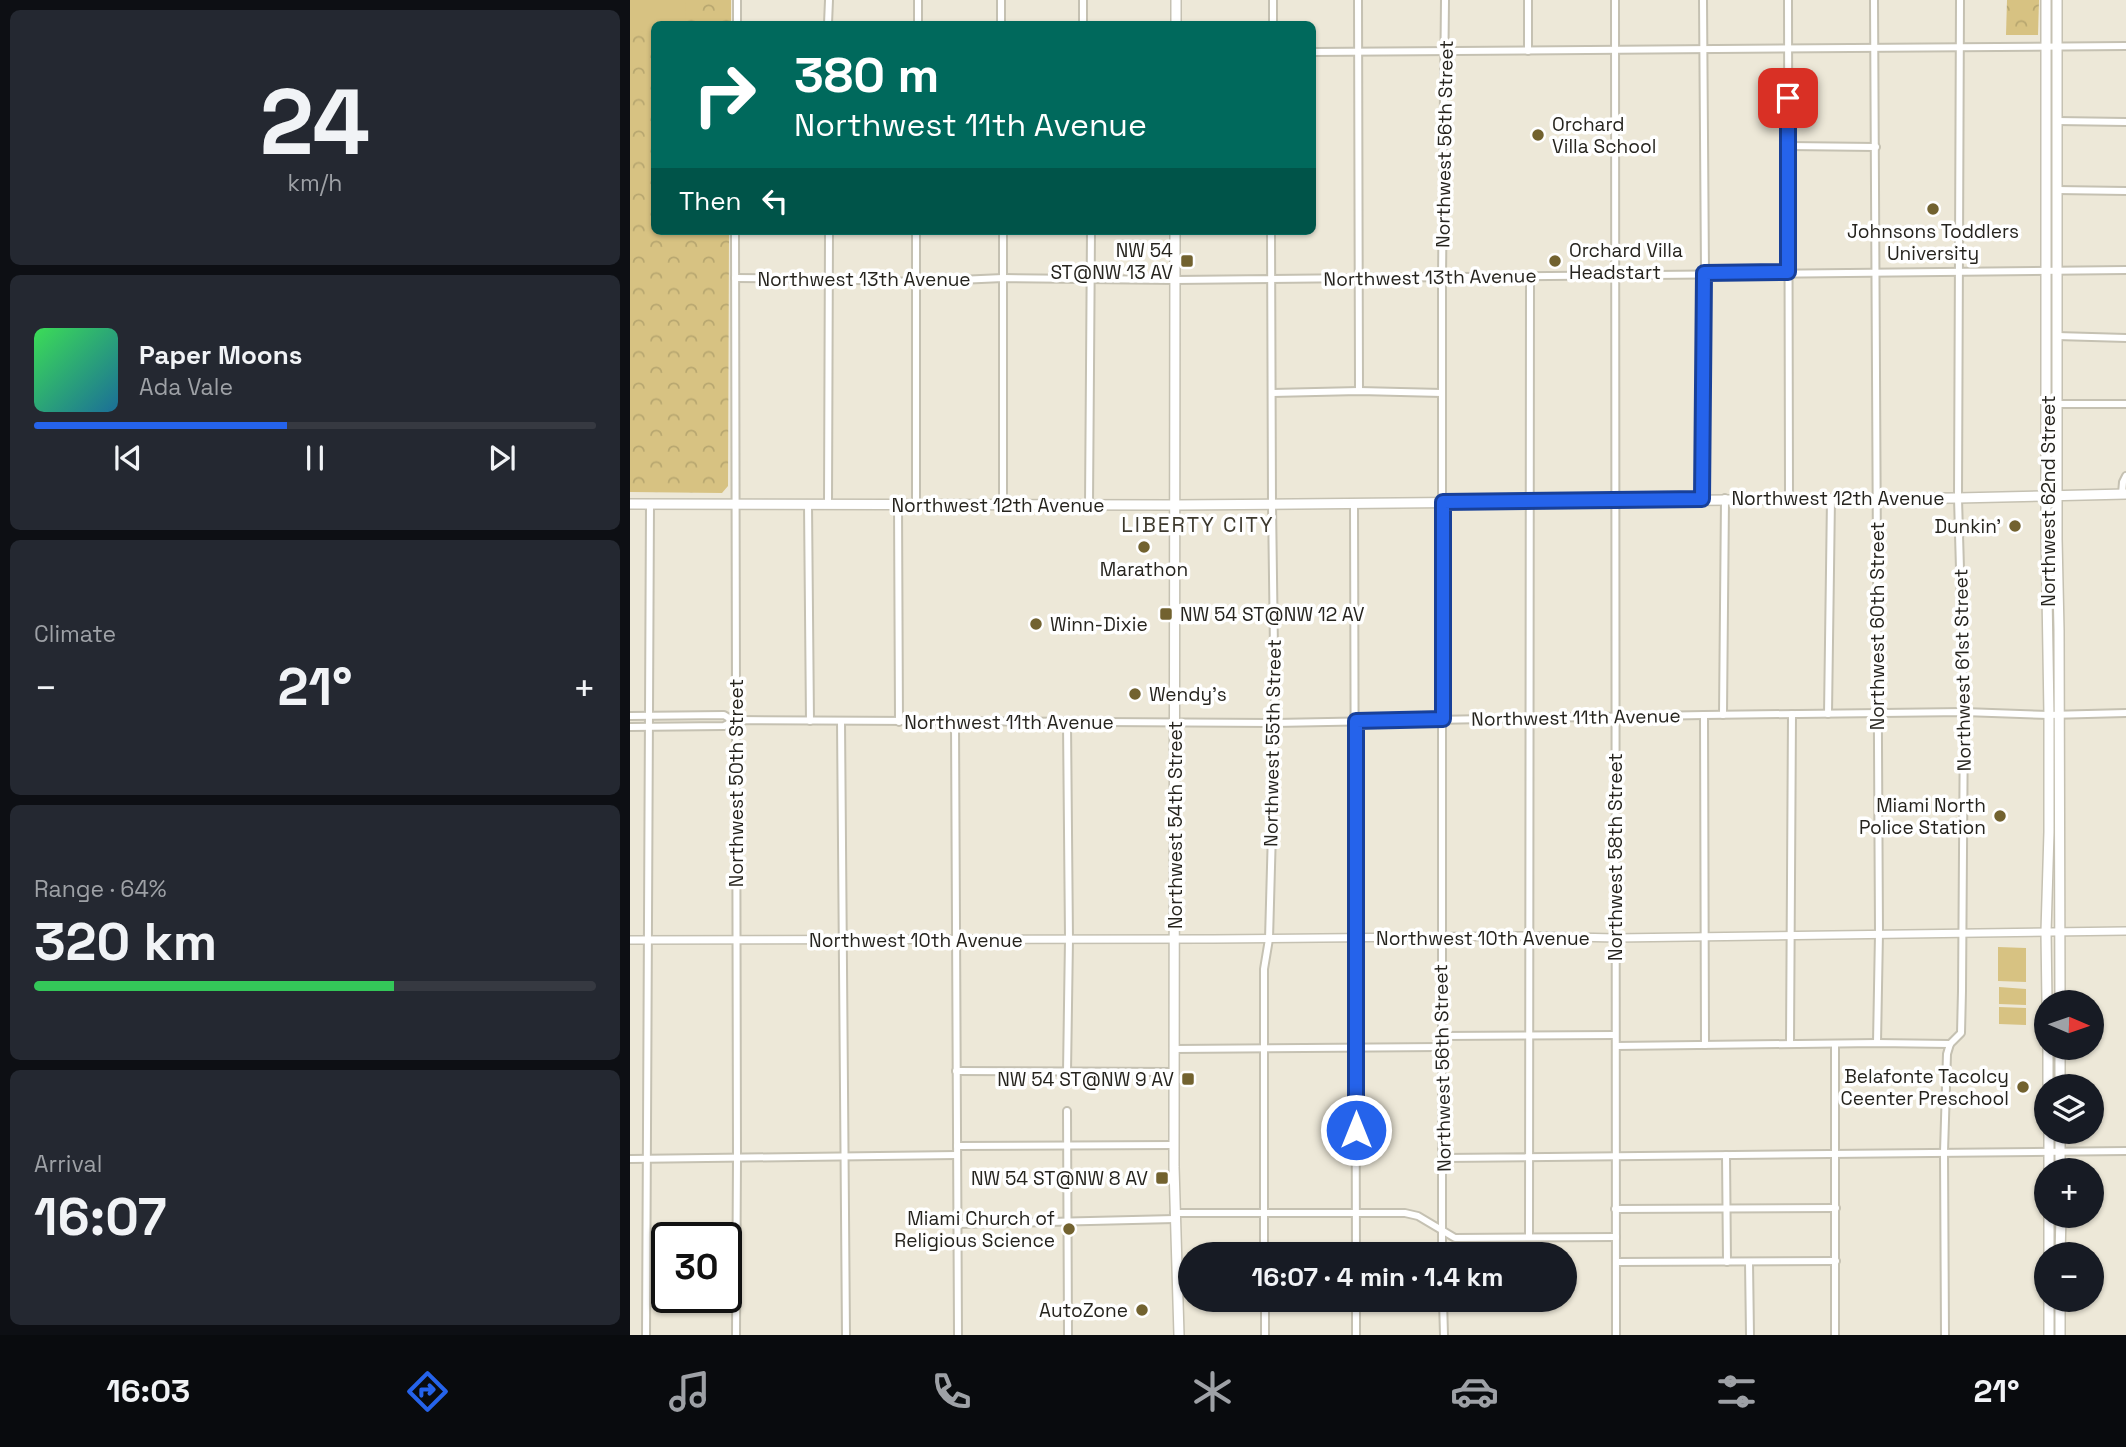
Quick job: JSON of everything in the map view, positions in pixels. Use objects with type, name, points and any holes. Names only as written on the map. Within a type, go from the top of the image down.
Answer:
[{"type":"main road","points":[[1176,0],[1176,21]]},
{"type":"main road","name":"Northwest 62nd Street","points":[[2046,0],[2057,121],[2057,190],[2052,271],[2057,336],[2057,404],[2052,495]]},
{"type":"main road","name":"Northwest 62nd Street","points":[[2057,0],[2051,47],[2052,495],[2060,990]]},
{"type":"main road","name":"Northwest 54th Street","points":[[1175,235],[1174,1145],[1179,1335]]},
{"type":"main road","name":"Northwest 12th Avenue","points":[[630,504],[1176,505],[2124,494]]},
{"type":"main road","name":"Northwest 62nd Street","points":[[2047,990],[2046,932],[2054,715]]},
{"type":"main road","points":[[2049,1144],[2049,1158]]},
{"type":"main road","points":[[2060,1144],[2060,1158]]},
{"type":"main road","points":[[2049,1312],[2049,1335]]},
{"type":"main road","points":[[2060,1312],[2060,1335]]},
{"type":"street","points":[[737,0],[737,21]]},
{"type":"street","points":[[828,21],[829,0]]},
{"type":"street","points":[[918,0],[919,21]]},
{"type":"street","points":[[1001,0],[1001,21]]},
{"type":"street","points":[[1083,0],[1083,21]]},
{"type":"street","points":[[1272,21],[1273,0]]},
{"type":"street","points":[[1358,0],[1359,391]]},
{"type":"street","name":"Northwest 56th Street","points":[[1442,1242],[1442,277],[1445,0]]},
{"type":"street","points":[[1528,0],[1528,51]]},
{"type":"street","name":"Northwest 58th Street","points":[[1615,0],[1616,1335]]},
{"type":"street","points":[[1702,499],[1703,0]]},
{"type":"street","points":[[1788,0],[1789,498]]},
{"type":"street","name":"Northwest 60th Street","points":[[1874,0],[1879,933],[1877,1043]]},
{"type":"street","name":"Northwest 61st Street","points":[[1945,1335],[1944,1152],[1947,1054],[1950,1044],[1961,1032],[1963,933],[1964,712],[1958,498],[1960,0]]},
{"type":"street","points":[[1316,52],[2126,46]]},
{"type":"street","points":[[2057,121],[2126,122]]},
{"type":"street","points":[[1788,146],[1876,147]]},
{"type":"street","points":[[2057,190],[2126,191]]},
{"type":"street","name":"Northwest 50th Street","points":[[735,235],[736,1335]]},
{"type":"street","points":[[828,504],[829,235]]},
{"type":"street","points":[[916,235],[916,504]]},
{"type":"street","points":[[1003,235],[1003,504]]},
{"type":"street","points":[[1089,505],[1091,235]]},
{"type":"street","name":"Northwest 55th Street","points":[[1264,1242],[1264,969],[1269,939],[1275,723],[1271,235]]},
{"type":"street","name":"Northwest 13th Avenue","points":[[735,278],[915,282],[1003,278],[1175,280],[2126,270]]},
{"type":"street","points":[[1529,1237],[1530,276]]},
{"type":"street","points":[[2057,336],[2126,338]]},
{"type":"street","points":[[1272,393],[1442,393]]},
{"type":"street","points":[[2057,404],[2126,404]]},
{"type":"street","name":"Northwest 12th Avenue","points":[[2124,494],[2123,482],[2126,476]]},
{"type":"street","points":[[1723,715],[1725,498]]},
{"type":"street","points":[[1828,714],[1831,498]]},
{"type":"street","points":[[1354,503],[1356,1242]]},
{"type":"street","points":[[646,1335],[650,504]]},
{"type":"street","points":[[808,504],[810,721]]},
{"type":"street","points":[[898,504],[899,722]]},
{"type":"street","name":"Northwest 11th Avenue","points":[[630,716],[724,715],[734,720],[899,722],[1275,723],[1704,715],[2126,713]]},
{"type":"street","points":[[1790,1044],[1792,714]]},
{"type":"street","points":[[1704,715],[1705,1045]]},
{"type":"street","name":"Northwest 11th Avenue","points":[[630,727],[724,726],[734,720]]},
{"type":"street","points":[[841,721],[846,1335]]},
{"type":"street","points":[[955,722],[958,1335]]},
{"type":"street","points":[[1067,723],[1067,1072]]},
{"type":"street","name":"Northwest 10th Avenue","points":[[630,940],[1530,936],[1616,938],[2126,931]]},
{"type":"street","points":[[1442,1036],[1615,1035]]},
{"type":"street","points":[[1835,1044],[1835,1335]]},
{"type":"street","points":[[1616,1046],[1950,1044]]},
{"type":"street","points":[[1174,1049],[1442,1047]]},
{"type":"street","points":[[956,1071],[1174,1073]]},
{"type":"street","points":[[1067,1111],[1068,1335]]},
{"type":"street","points":[[957,1146],[1174,1145]]},
{"type":"street","points":[[1444,1158],[2126,1151]]},
{"type":"street","points":[[630,1158],[957,1155]]},
{"type":"street","points":[[1726,1155],[1727,1262]]},
{"type":"street","points":[[1615,1209],[1836,1208]]},
{"type":"street","points":[[957,1224],[1068,1223],[1264,1213],[1405,1213],[1418,1216],[1455,1238],[1616,1237]]},
{"type":"street","points":[[1616,1262],[1836,1261]]},
{"type":"street","points":[[1749,1262],[1750,1335]]},
{"type":"street","points":[[1265,1312],[1265,1335]]},
{"type":"street","points":[[1356,1312],[1356,1335]]},
{"type":"street","points":[[1443,1312],[1444,1335]]},
{"type":"green space","points":[[630,0],[731,0],[731,21],[651,21],[651,235],[729,235],[728,486],[722,493],[630,492]]},
{"type":"green space","points":[[630,0],[686,0],[685,21],[651,21],[651,37],[630,23]]},
{"type":"green space","points":[[2007,0],[2039,0],[2038,35],[2006,35]]},
{"type":"green space","points":[[1998,947],[2026,948],[2026,982],[1998,981]]},
{"type":"green space","points":[[1999,987],[2026,989],[2026,1005],[1999,1004]]},
{"type":"green space","points":[[1999,1007],[2026,1008],[2026,1025],[1999,1024]]},
{"type":"place","name":"Orchard Villa School","points":[[1538,135]]},
{"type":"place","name":"Johnsons Toddlers University","points":[[1933,209]]},
{"type":"place","name":"NW 54 ST@NW 13 AV","points":[[1187,261]]},
{"type":"place","name":"Orchard Villa Headstart","points":[[1555,261]]},
{"type":"place","name":"Dunkin'","points":[[2015,526]]},
{"type":"place","name":"Marathon","points":[[1144,547]]},
{"type":"place","name":"NW 54 ST@NW 12 AV","points":[[1166,614]]},
{"type":"place","name":"Winn-Dixie","points":[[1036,624]]},
{"type":"place","name":"Wendy's","points":[[1135,694]]},
{"type":"place","name":"Miami North Police Station","points":[[2000,816]]},
{"type":"place","name":"NW 54 ST@NW 9 AV","points":[[1188,1079]]},
{"type":"place","name":"Belafonte Tacolcy Ceenter Preschool","points":[[2023,1087]]},
{"type":"place","name":"NW 54 ST@NW 8 AV","points":[[1162,1178]]},
{"type":"place","name":"Miami Church of Religious Science","points":[[1069,1229]]},
{"type":"place","name":"AutoZone","points":[[1142,1310]]},
{"type":"district","name":"LIBERTY CITY","points":[[1198,525]]},
{"type":"route","points":[[1356,1130],[1356,721],[1443,719],[1443,502],[1702,499],[1704,273],[1788,272],[1788,98]]}]
